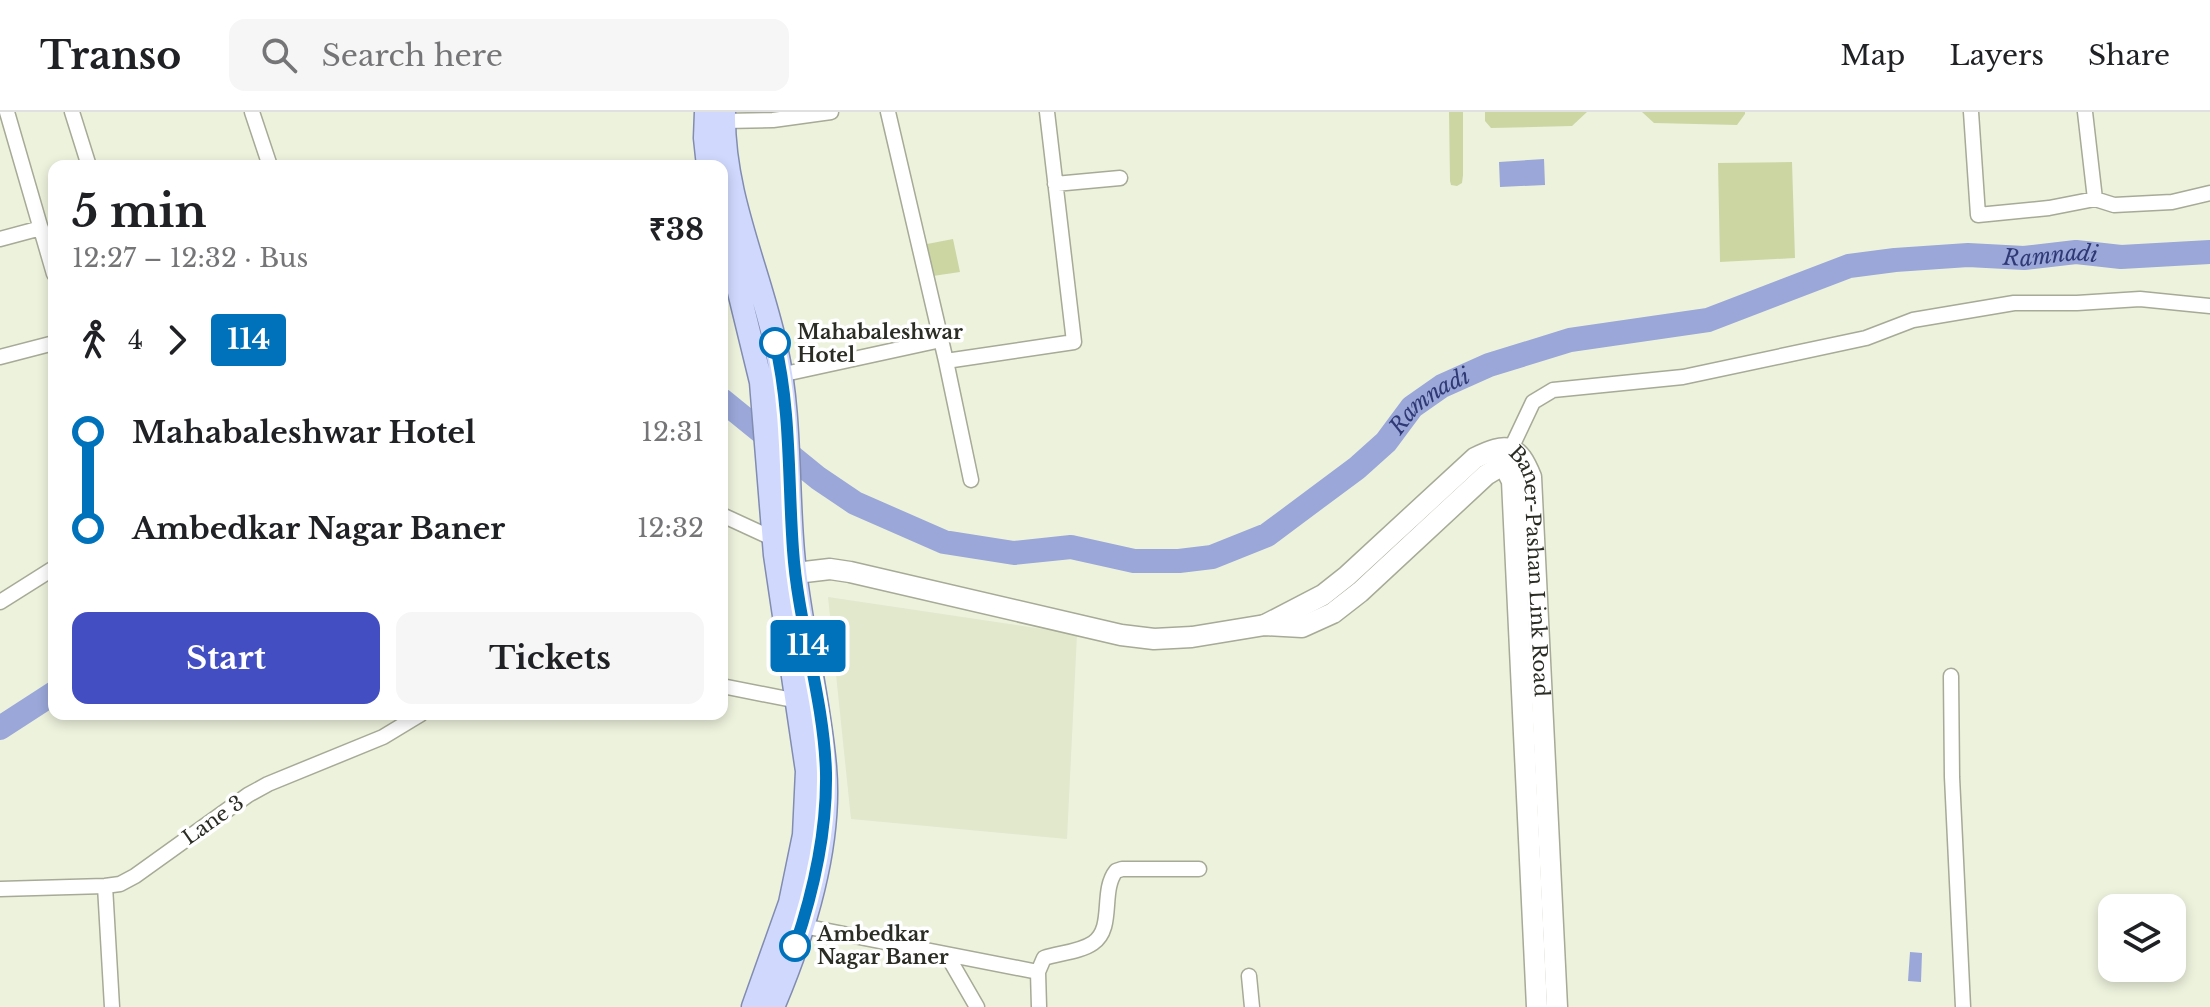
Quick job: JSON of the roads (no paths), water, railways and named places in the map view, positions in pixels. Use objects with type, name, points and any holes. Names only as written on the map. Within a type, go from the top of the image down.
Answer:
[{"type":"main road","points":[[709,160],[718,115]]},
{"type":"main road","points":[[718,115],[726,160]]},
{"type":"main road","points":[[728,169],[776,348],[774,382],[780,477],[826,770],[822,837],[793,923],[773,1007]]},
{"type":"main road","points":[[728,240],[774,382]]},
{"type":"main road","points":[[753,1007],[793,923],[807,807],[807,771],[774,539],[780,477]]},
{"type":"street","points":[[7,112],[6,130],[48,253]]},
{"type":"street","points":[[72,112],[87,160]]},
{"type":"street","points":[[252,112],[268,160]]},
{"type":"street","points":[[718,115],[773,120],[831,112]]},
{"type":"street","points":[[888,112],[971,480]]},
{"type":"street","points":[[946,361],[1074,342],[1047,112]]},
{"type":"street","points":[[1971,112],[1978,215],[2049,208],[2095,199],[2114,205],[2172,202],[2210,193]]},
{"type":"street","points":[[2085,112],[2095,199]]},
{"type":"street","points":[[1055,184],[1120,178]]},
{"type":"street","points":[[0,239],[41,228]]},
{"type":"street","points":[[1507,458],[1533,402],[1553,390],[1683,377],[1866,338],[1913,320],[2014,303],[2140,299],[2210,306]]},
{"type":"street","points":[[774,382],[941,340]]},
{"type":"street","points":[[0,357],[48,345]]},
{"type":"street","name":"Baner-Pashan Link Road","points":[[1507,458],[1507,471],[1512,481],[1537,1007]]},
{"type":"street","name":"Baner-Pashan Link Road","points":[[796,573],[830,569],[850,572],[1121,635],[1154,639],[1192,637],[1265,625],[1302,627],[1333,613],[1360,592],[1507,458],[1524,458],[1531,477],[1557,1007]]},
{"type":"street","points":[[728,518],[774,539]]},
{"type":"street","points":[[0,602],[48,572]]},
{"type":"street","points":[[1951,676],[1952,777],[1963,1007]]},
{"type":"street","points":[[728,687],[798,701]]},
{"type":"street","name":"Lane 3","points":[[0,889],[120,884],[248,795],[383,737],[411,720]]},
{"type":"street","points":[[1039,1007],[1038,972],[1044,958],[1094,942],[1102,933],[1107,894],[1116,871],[1199,869]]},
{"type":"street","points":[[105,886],[112,1007]]},
{"type":"street","points":[[793,923],[1038,972]]},
{"type":"street","points":[[947,955],[977,1007]]},
{"type":"street","points":[[1249,976],[1252,1007]]},
{"type":"water","points":[[1544,159],[1545,185],[1500,187],[1499,162]]},
{"type":"water","points":[[1910,952],[1922,953],[1921,982],[1908,981]]},
{"type":"waterway","name":"Ramnadi","points":[[728,405],[818,478],[855,503],[944,542],[1014,553],[1071,547],[1134,561],[1179,561],[1212,557],[1267,535],[1357,468],[1386,442],[1412,407],[1442,386],[1489,365],[1570,340],[1708,320],[1849,266],[1968,255],[2024,258],[2076,252],[2121,257],[2210,252]]},
{"type":"waterway","name":"Ramnadi","points":[[0,728],[48,697]]},
{"type":"place","name":"Mahabaleshwar Hotel","points":[[775,343]]},
{"type":"place","name":"Ambedkar Nagar Baner","points":[[795,946]]}]
